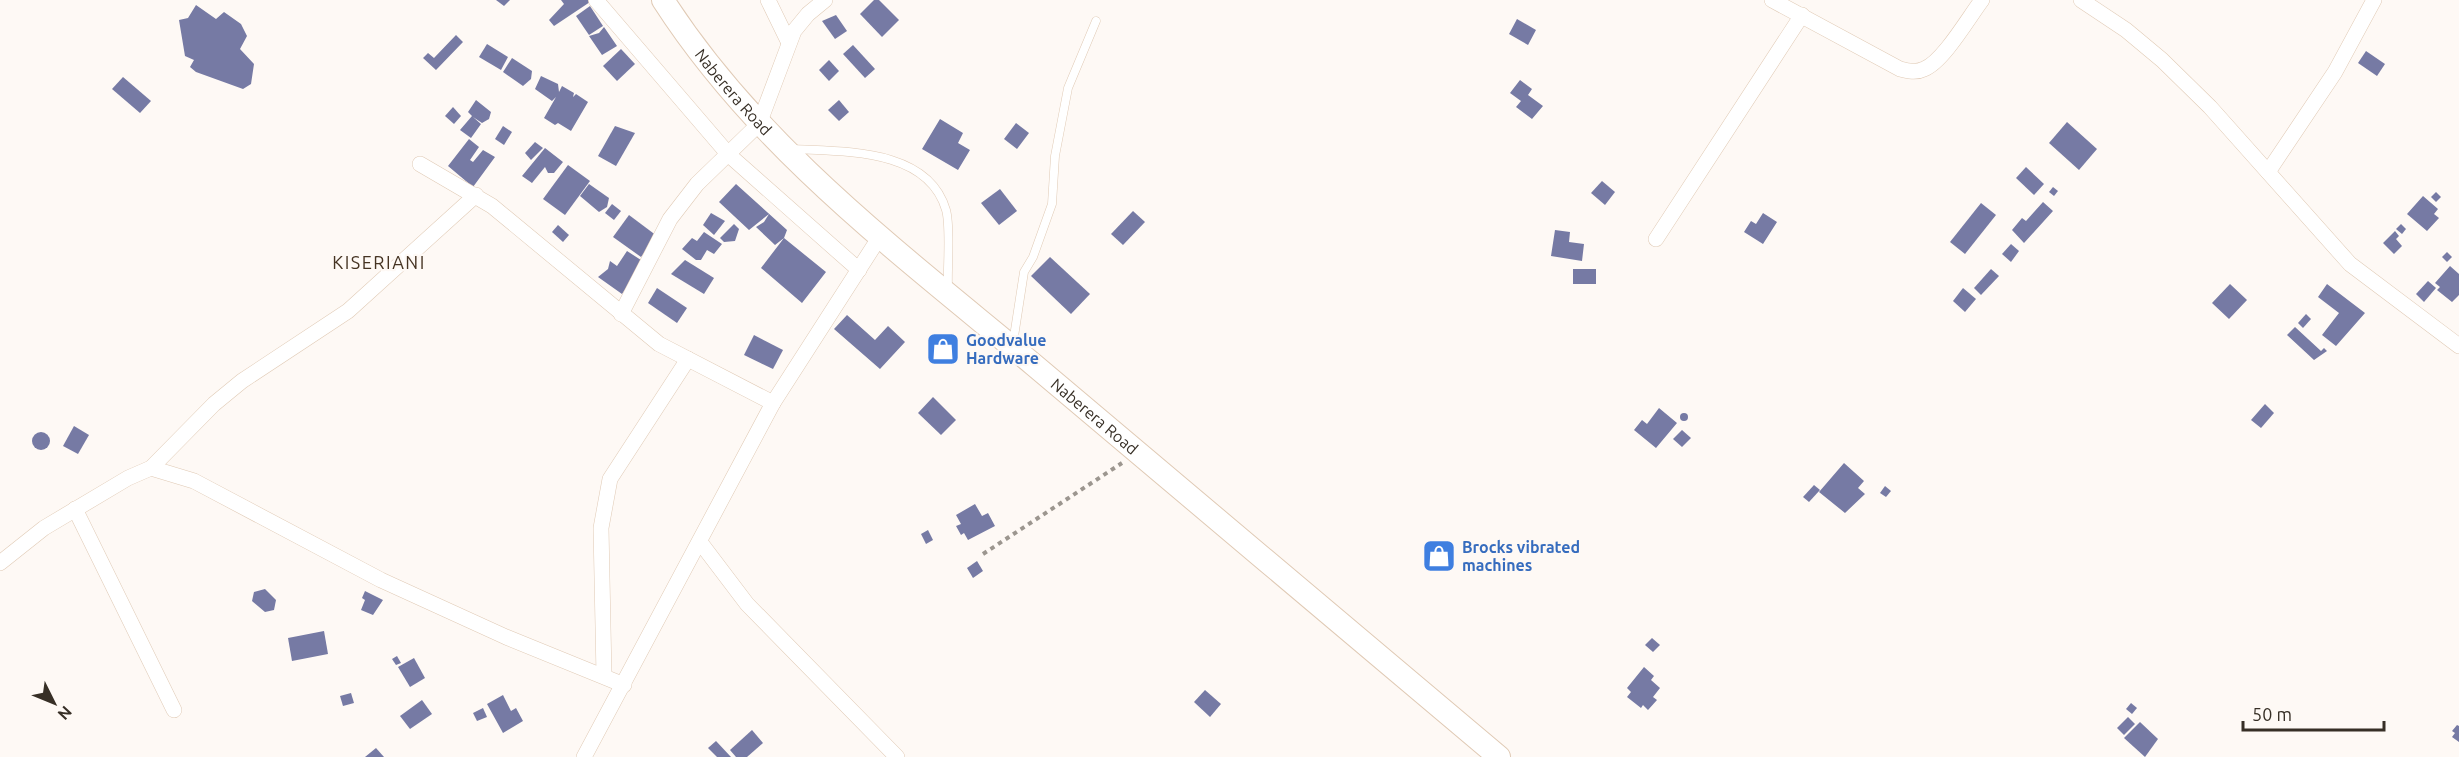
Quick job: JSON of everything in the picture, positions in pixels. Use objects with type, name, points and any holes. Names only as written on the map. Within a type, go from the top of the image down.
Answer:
[{"type":"street","points":[[596,0],[729,155],[859,270]]},
{"type":"street","name":"Naberera Road","points":[[663,0],[719,79],[759,124],[879,238],[948,293],[1499,757]]},
{"type":"street","points":[[768,0],[789,43]]},
{"type":"street","points":[[621,314],[670,219],[697,184],[759,124],[789,43],[801,22],[825,0]]},
{"type":"street","points":[[1772,0],[1900,69],[1917,71],[1925,69],[1938,59],[1982,0]]},
{"type":"street","points":[[2081,0],[2126,30],[2162,60],[2210,107],[2350,264],[2459,346]]},
{"type":"street","points":[[2268,172],[2335,72],[2374,0]]},
{"type":"street","points":[[1656,239],[1802,15]]},
{"type":"street","points":[[420,164],[476,195],[507,218],[659,344],[773,403]]},
{"type":"street","points":[[0,563],[37,533],[75,509],[128,478],[152,468],[214,404],[242,381],[348,311],[476,195]]},
{"type":"street","points":[[584,757],[773,403],[879,238]]},
{"type":"street","points":[[604,676],[602,528],[610,479],[688,359]]},
{"type":"street","points":[[152,468],[194,481],[381,580],[506,637],[624,685]]},
{"type":"street","points":[[75,509],[174,710]]},
{"type":"street","points":[[700,542],[747,604],[897,757]]},
{"type":"lane","points":[[1012,347],[1024,272],[1033,257],[1052,204],[1055,156],[1068,88],[1096,21]]},
{"type":"lane","points":[[785,149],[855,152],[898,162],[928,178],[946,210],[948,293]]},
{"type":"path","points":[[983,554],[1138,453]]},
{"type":"building","points":[[496,0],[510,0],[504,6]]},
{"type":"building","points":[[561,0],[589,0],[590,2],[554,26],[549,20],[564,4]]},
{"type":"building","points":[[874,0],[879,0],[899,20],[882,37],[860,14]]},
{"type":"building","points":[[196,5],[216,19],[224,12],[241,24],[247,36],[240,49],[254,64],[251,84],[243,89],[196,72],[190,67],[194,60],[185,56],[179,20],[188,18]]},
{"type":"building","points":[[590,6],[603,26],[589,35],[576,16]]},
{"type":"building","points":[[836,15],[847,31],[835,39],[822,21]]},
{"type":"building","points":[[1517,19],[1536,30],[1528,45],[1509,34]]},
{"type":"building","points":[[604,27],[617,46],[602,55],[589,36],[599,33]]},
{"type":"building","points":[[456,35],[463,42],[436,70],[423,58],[428,53],[434,58]]},
{"type":"building","points":[[487,44],[508,57],[501,70],[479,57]]},
{"type":"building","points":[[853,45],[875,69],[865,78],[843,54]]},
{"type":"building","points":[[621,49],[635,64],[617,81],[603,66]]},
{"type":"building","points":[[2366,51],[2385,64],[2377,76],[2358,63]]},
{"type":"building","points":[[512,58],[532,71],[531,79],[523,86],[503,72]]},
{"type":"building","points":[[829,60],[839,71],[829,81],[819,70]]},
{"type":"building","points":[[541,76],[558,84],[559,92],[562,86],[574,93],[573,97],[576,94],[588,102],[571,131],[544,118],[556,97],[552,101],[535,89]]},
{"type":"building","points":[[123,77],[151,101],[140,113],[112,89]]},
{"type":"building","points":[[1520,80],[1532,89],[1528,95],[1543,106],[1532,119],[1516,107],[1521,101],[1510,93]]},
{"type":"building","points":[[476,100],[491,112],[489,119],[482,123],[473,117],[481,124],[471,138],[460,130],[472,116],[468,112]]},
{"type":"building","points":[[839,100],[849,112],[839,121],[828,110]]},
{"type":"building","points":[[453,107],[461,116],[454,124],[445,116]]},
{"type":"building","points":[[940,119],[963,133],[958,143],[970,150],[958,170],[922,149]]},
{"type":"building","points":[[2067,122],[2097,149],[2079,170],[2049,143]]},
{"type":"building","points":[[1016,123],[1029,133],[1017,149],[1004,139]]},
{"type":"building","points":[[503,126],[512,132],[504,145],[495,139]]},
{"type":"building","points":[[615,126],[635,133],[616,166],[598,156]]},
{"type":"building","points":[[469,139],[479,147],[470,160],[473,162],[483,150],[495,157],[473,187],[448,166]]},
{"type":"building","points":[[535,142],[543,148],[531,160],[525,153]]},
{"type":"building","points":[[545,148],[563,162],[554,173],[548,173],[545,167],[532,183],[522,176]]},
{"type":"building","points":[[568,165],[590,181],[565,215],[543,199]]},
{"type":"building","points":[[2026,167],[2044,184],[2034,195],[2016,178]]},
{"type":"building","points":[[1602,181],[1615,192],[1605,205],[1591,193]]},
{"type":"building","points":[[589,184],[609,198],[607,207],[599,212],[580,196]]},
{"type":"building","points":[[736,184],[787,230],[784,238],[775,245],[756,227],[764,222],[769,214],[749,230],[719,202]]},
{"type":"building","points":[[2053,187],[2058,191],[2054,196],[2049,192]]},
{"type":"building","points":[[1000,189],[1017,211],[999,225],[981,203]]},
{"type":"building","points":[[2436,192],[2441,197],[2436,202],[2431,197]]},
{"type":"building","points":[[2423,196],[2438,209],[2434,214],[2439,218],[2427,231],[2407,214]]},
{"type":"building","points":[[2043,202],[2053,211],[2024,243],[2012,230],[2022,218],[2026,221]]},
{"type":"building","points":[[1981,203],[1996,215],[1965,254],[1950,242]]},
{"type":"building","points":[[612,204],[621,211],[614,220],[605,213]]},
{"type":"building","points":[[1133,211],[1145,222],[1123,245],[1111,234]]},
{"type":"building","points":[[711,213],[725,221],[714,235],[703,225]]},
{"type":"building","points":[[1763,213],[1777,222],[1763,244],[1744,232],[1751,221],[1756,224]]},
{"type":"building","points":[[629,215],[657,236],[641,257],[613,237]]},
{"type":"building","points":[[734,224],[739,229],[735,241],[724,242],[720,238]]},
{"type":"building","points":[[2401,224],[2406,229],[2402,234],[2396,229]]},
{"type":"building","points":[[558,225],[569,235],[563,242],[552,232]]},
{"type":"building","points":[[1555,230],[1570,232],[1569,242],[1584,244],[1582,261],[1551,256]]},
{"type":"building","points":[[2395,231],[2399,236],[2396,239],[2402,246],[2394,254],[2383,243]]},
{"type":"building","points":[[704,232],[722,244],[714,254],[707,250],[701,260],[696,260],[682,249],[692,238],[697,241]]},
{"type":"building","points":[[784,238],[826,272],[802,303],[761,268]]},
{"type":"building","points":[[2011,244],[2019,251],[2011,262],[2002,254]]},
{"type":"building","points":[[627,251],[644,262],[622,294],[598,277],[608,269],[610,261],[617,266]]},
{"type":"building","points":[[2447,252],[2452,257],[2447,262],[2442,257]]},
{"type":"building","points":[[1050,257],[1090,294],[1071,314],[1031,276]]},
{"type":"building","points":[[685,260],[714,278],[704,294],[671,274]]},
{"type":"building","points":[[2450,266],[2459,274],[2459,295],[2452,302],[2437,290],[2440,287],[2435,283]]},
{"type":"building","points":[[1573,269],[1596,269],[1596,284],[1573,284]]},
{"type":"building","points":[[1991,269],[1999,276],[1981,295],[1974,288]]},
{"type":"building","points":[[2428,281],[2436,288],[2424,302],[2416,294]]},
{"type":"building","points":[[2230,284],[2247,300],[2229,319],[2212,303]]},
{"type":"building","points":[[2327,284],[2365,313],[2336,346],[2322,335],[2339,313],[2318,297]]},
{"type":"building","points":[[657,288],[687,308],[677,323],[648,303]]},
{"type":"building","points":[[1963,288],[1976,299],[1965,312],[1953,301]]},
{"type":"building","points":[[2306,314],[2311,319],[2303,328],[2298,323]]},
{"type":"building","points":[[847,315],[875,340],[888,326],[905,342],[880,369],[834,329]]},
{"type":"building","points":[[2295,327],[2321,351],[2324,348],[2327,351],[2314,360],[2287,335]]},
{"type":"building","points":[[754,335],[783,350],[773,369],[744,355]]},
{"type":"building","points":[[933,397],[956,420],[941,435],[918,413]]},
{"type":"building","points":[[2265,404],[2274,413],[2261,428],[2251,420]]},
{"type":"building","points":[[1659,408],[1677,423],[1656,448],[1634,430],[1642,420],[1647,424]]},
{"type":"building","points":[[1684,413],[1688,417],[1684,421],[1680,417]]},
{"type":"building","points":[[74,426],[89,435],[78,454],[63,446]]},
{"type":"building","points":[[1682,430],[1691,438],[1682,447],[1673,439]]},
{"type":"building","points":[[41,432],[47,435],[50,441],[47,447],[41,450],[35,447],[32,441],[35,435]]},
{"type":"building","points":[[1844,463],[1864,481],[1858,488],[1865,494],[1845,513],[1819,492]]},
{"type":"building","points":[[1814,485],[1820,490],[1809,502],[1803,497]]},
{"type":"building","points":[[1885,486],[1891,491],[1886,497],[1880,493]]},
{"type":"building","points":[[975,504],[982,516],[988,513],[995,526],[968,540],[964,533],[961,535],[956,526],[961,524],[956,515]]},
{"type":"building","points":[[928,530],[933,540],[926,544],[921,534]]},
{"type":"building","points":[[977,561],[983,571],[973,578],[967,568]]},
{"type":"building","points":[[265,589],[276,600],[274,610],[265,612],[252,601],[254,592]]},
{"type":"building","points":[[365,591],[383,600],[373,615],[361,610],[365,600],[362,598]]},
{"type":"building","points":[[324,631],[328,654],[292,661],[288,638]]},
{"type":"building","points":[[1652,638],[1660,645],[1653,652],[1645,645]]},
{"type":"building","points":[[397,656],[401,663],[396,665],[392,659]]},
{"type":"building","points":[[414,658],[425,678],[410,687],[398,667]]},
{"type":"building","points":[[1644,667],[1654,676],[1651,680],[1660,688],[1653,697],[1657,700],[1648,710],[1643,705],[1641,708],[1627,697],[1631,692],[1627,688]]},
{"type":"building","points":[[1205,690],[1221,704],[1210,717],[1194,702]]},
{"type":"building","points":[[351,693],[354,703],[343,706],[340,696]]},
{"type":"building","points":[[503,695],[511,711],[516,708],[523,721],[503,733],[487,704]]},
{"type":"building","points":[[422,700],[432,714],[410,729],[400,716]]},
{"type":"building","points":[[2131,703],[2137,708],[2132,714],[2126,709]]},
{"type":"building","points":[[483,708],[487,717],[477,721],[473,713]]},
{"type":"building","points":[[2128,717],[2135,724],[2124,735],[2117,728]]},
{"type":"building","points":[[2140,722],[2158,739],[2145,757],[2124,738]]},
{"type":"building","points":[[2457,725],[2459,726],[2459,742],[2452,737],[2455,733],[2452,731]]},
{"type":"building","points":[[752,730],[763,743],[747,757],[736,757],[730,750]]},
{"type":"building","points":[[716,741],[731,757],[717,757],[708,748]]},
{"type":"building","points":[[376,748],[384,757],[365,757]]},
{"type":"place","name":"Goodvalue Hardware","points":[[943,349]]},
{"type":"place","name":"Brocks vibrated machines","points":[[1439,556]]},
{"type":"district","name":"KISERIANI","points":[[379,262]]}]
